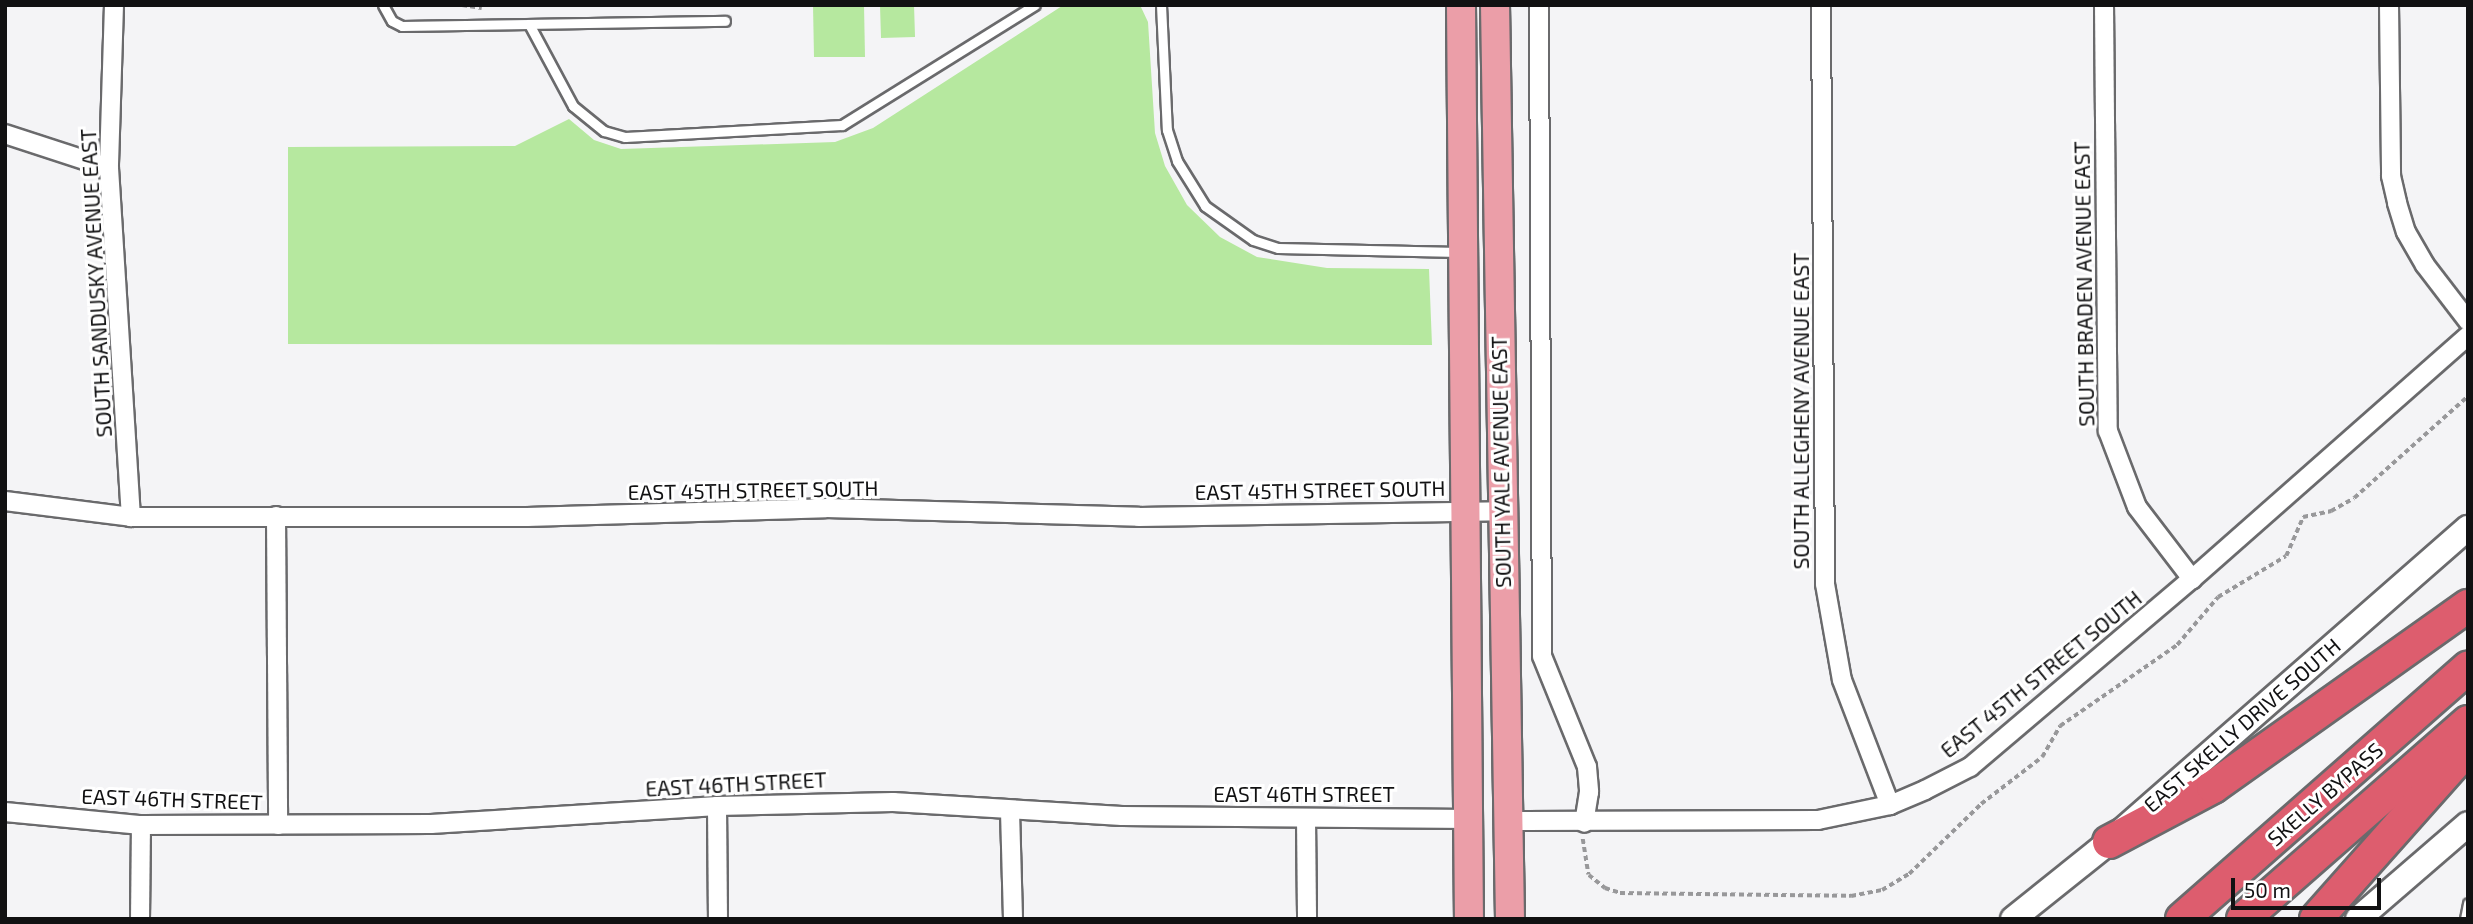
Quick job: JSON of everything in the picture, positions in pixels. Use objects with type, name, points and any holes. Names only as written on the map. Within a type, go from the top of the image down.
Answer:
[{"type":"highway","points":[[2109,842],[2213,786],[2468,606]]},
{"type":"highway","name":"SKELLY BYPASS","points":[[2182,919],[2468,668]]},
{"type":"highway","name":"SKELLY BYPASS","points":[[2243,919],[2468,722]]},
{"type":"highway","points":[[2316,919],[2468,748]]},
{"type":"main road","name":"SOUTH YALE AVENUE EAST","points":[[1461,5],[1469,919]]},
{"type":"main road","name":"SOUTH YALE AVENUE EAST","points":[[1495,5],[1510,919]]},
{"type":"main road","points":[[1462,252],[1497,252]]},
{"type":"main road","name":"EAST SKELLY DRIVE SOUTH","points":[[2013,919],[2109,842],[2468,528]]},
{"type":"main road","points":[[1470,819],[1507,821]]},
{"type":"main road","points":[[2358,919],[2467,827]]},
{"type":"street","name":"SOUTH SANDUSKY AVENUE EAST","points":[[114,5],[109,169],[131,517]]},
{"type":"street","name":"SOUTH YALE AVENUE EAST","points":[[1539,5],[1542,656],[1587,767],[1590,792],[1584,823]]},
{"type":"street","name":"SOUTH ALLEGHENY AVENUE EAST","points":[[1821,5],[1825,584],[1842,680],[1890,805]]},
{"type":"street","name":"SOUTH BRADEN AVENUE EAST","points":[[2104,5],[2108,431],[2137,507],[2192,579]]},
{"type":"street","points":[[2389,5],[2391,176],[2397,203],[2406,232],[2424,265],[2468,321]]},
{"type":"street","points":[[5,134],[109,169]]},
{"type":"street","name":"EAST 45TH STREET SOUTH","points":[[1507,821],[1584,823],[1818,820],[1890,805],[1970,767],[2192,579],[2468,336]]},
{"type":"street","name":"EAST 45TH STREET SOUTH","points":[[5,501],[131,517],[527,517],[826,508],[1139,517],[1502,510]]},
{"type":"street","points":[[276,516],[278,825]]},
{"type":"street","name":"EAST 46TH STREET","points":[[5,812],[141,825],[456,823],[717,806],[893,802],[1010,811],[1306,819],[1470,819]]},
{"type":"street","points":[[717,806],[718,919]]},
{"type":"street","points":[[1010,811],[1013,919]]},
{"type":"street","points":[[1306,819],[1307,919]]},
{"type":"street","points":[[140,919],[141,825]]},
{"type":"lane","points":[[383,5],[392,22],[402,26],[725,22]]},
{"type":"lane","points":[[528,24],[573,106],[604,131],[625,137],[842,125],[1035,5]]},
{"type":"lane","points":[[1161,5],[1167,130],[1190,186],[1226,224],[1279,248],[1462,252]]},
{"type":"lane","points":[[2465,919],[2468,903]]},
{"type":"path","points":[[462,5],[482,8]]},
{"type":"path","points":[[1209,5],[1329,5]]},
{"type":"green space","points":[[813,5],[864,5],[865,57],[814,57]]},
{"type":"green space","points":[[880,5],[914,5],[915,37],[881,38]]},
{"type":"green space","points":[[1140,5],[1148,22],[1155,133],[1165,166],[1187,205],[1220,237],[1257,257],[1327,268],[1429,269],[1432,345],[288,344],[288,147],[515,146],[569,119],[594,140],[621,149],[835,142],[873,128],[1062,6]]}]
